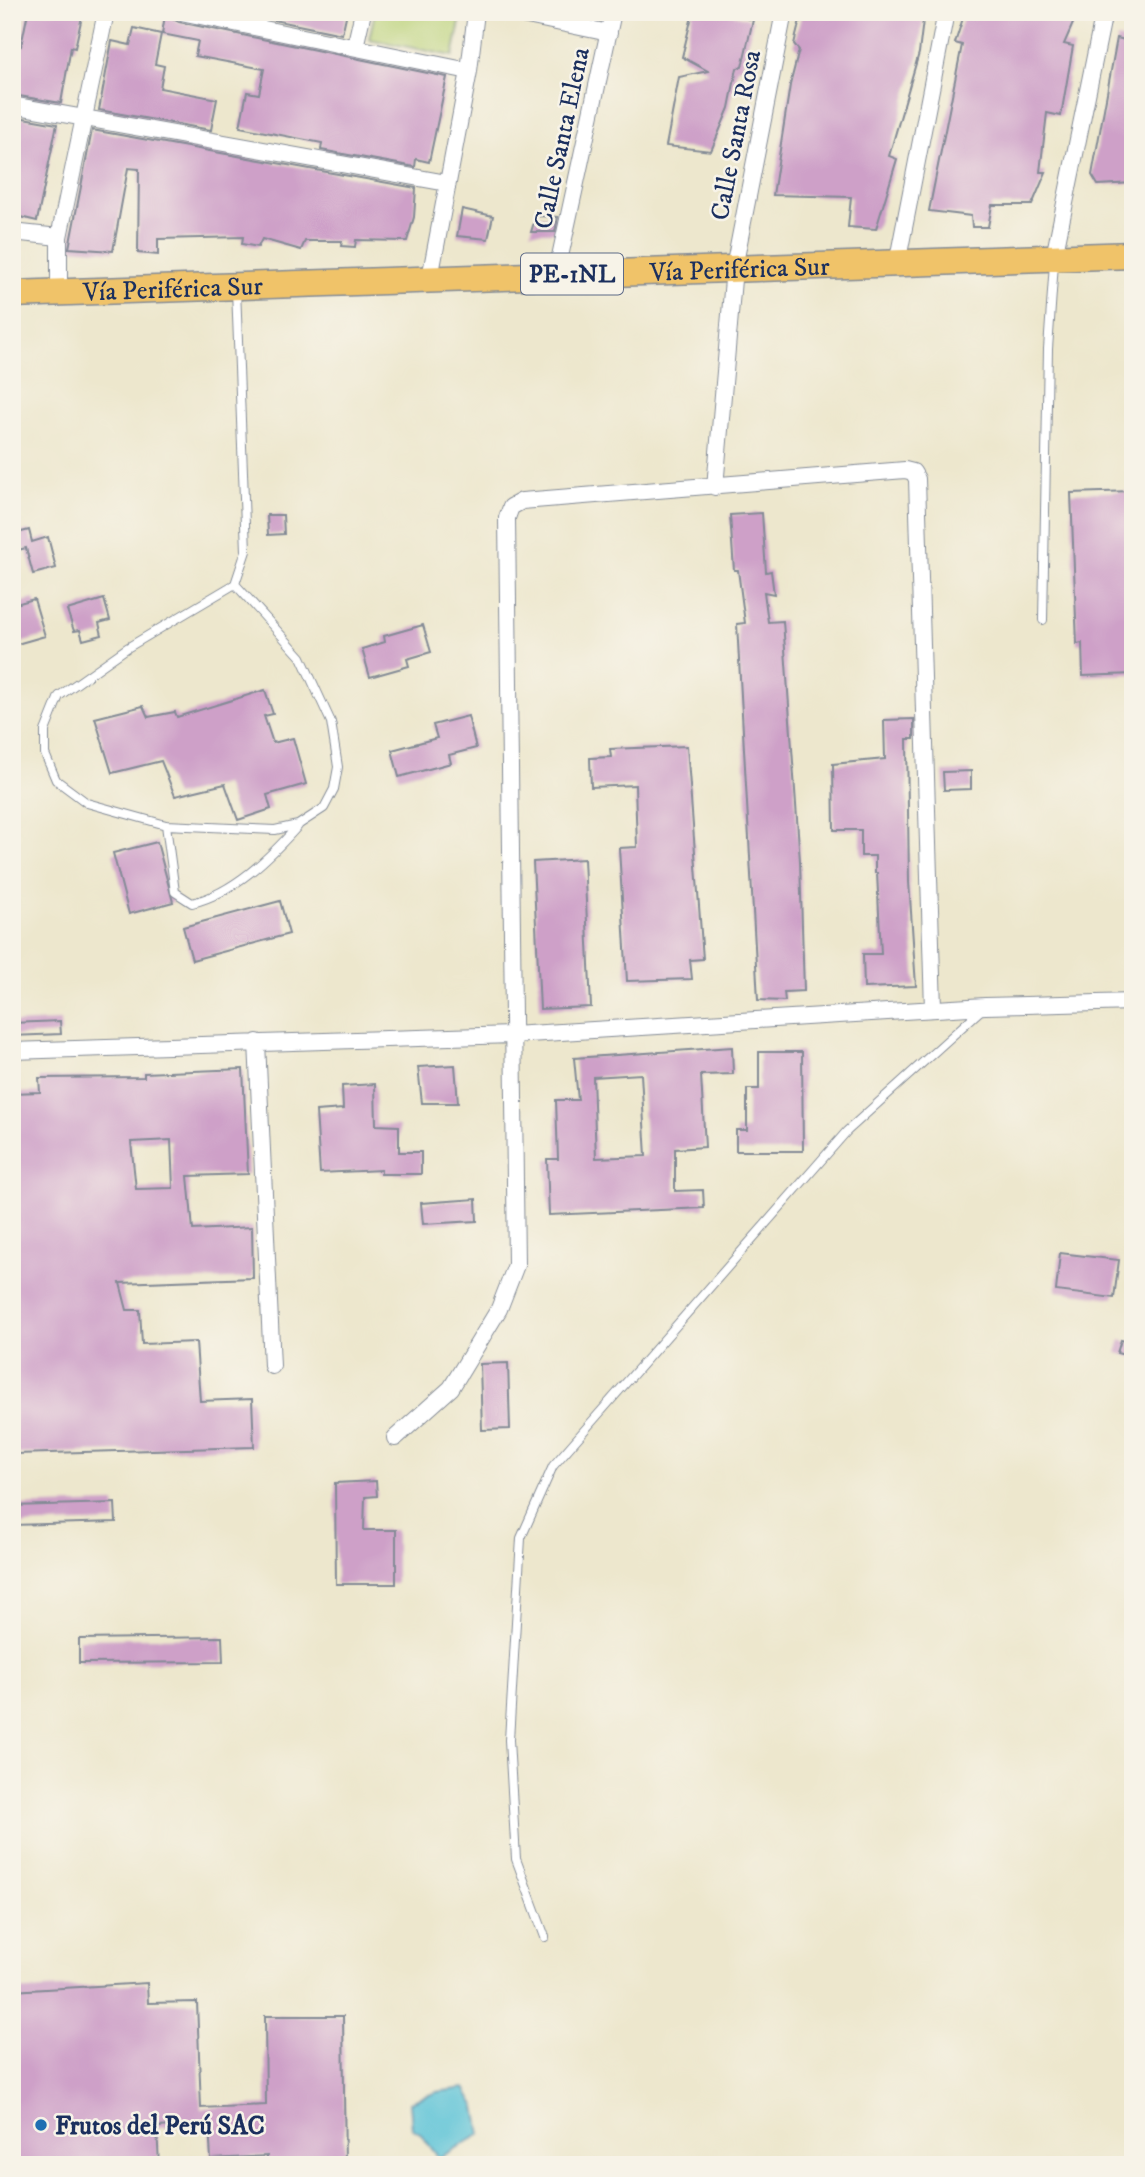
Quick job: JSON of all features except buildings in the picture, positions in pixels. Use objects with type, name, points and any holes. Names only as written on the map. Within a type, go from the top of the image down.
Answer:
[{"type":"highway","name":"Vía Periférica Sur","points":[[12,294],[1133,255]]},
{"type":"street","points":[[59,292],[59,237],[106,12]]},
{"type":"street","points":[[181,12],[468,71]]},
{"type":"street","points":[[355,47],[363,12]]},
{"type":"street","points":[[430,278],[468,71],[476,12]]},
{"type":"street","points":[[509,12],[609,33]]},
{"type":"street","name":"Calle Santa Elena","points":[[556,275],[613,12]]},
{"type":"street","name":"Calle Santa Rosa","points":[[715,487],[734,268],[785,12]]},
{"type":"street","points":[[897,264],[946,12]]},
{"type":"street","points":[[1054,257],[1104,12]]},
{"type":"street","points":[[12,105],[447,183]]},
{"type":"street","points":[[12,232],[59,237]]},
{"type":"street","points":[[395,1437],[451,1388],[499,1309],[516,1265],[507,518],[511,507],[522,501],[905,470],[913,472],[917,479],[933,1009]]},
{"type":"street","points":[[12,1051],[512,1035],[985,1006],[1133,1002]]},
{"type":"street","points":[[257,1042],[272,1366]]},
{"type":"lane","points":[[1043,620],[1048,349],[1054,257]]},
{"type":"lane","points":[[236,287],[246,551],[235,584],[127,648],[59,696],[45,731],[45,754],[56,780],[87,803],[166,825],[275,830],[298,825]]},
{"type":"lane","points":[[166,825],[175,892],[192,903],[204,900],[264,863],[298,825],[324,808],[334,789],[338,767],[331,722],[301,657],[235,584]]},
{"type":"lane","points":[[545,1937],[516,1858],[509,1740],[521,1538],[553,1466],[716,1276],[847,1131],[985,1006]]},
{"type":"green space","points":[[375,12],[462,12],[453,56],[369,39]]},
{"type":"water","points":[[465,2088],[476,2107],[481,2134],[439,2158],[420,2133],[412,2128],[410,2102],[437,2092]]},
{"type":"place","name":"Frutos del Perú SAC","points":[[41,2125]]}]
